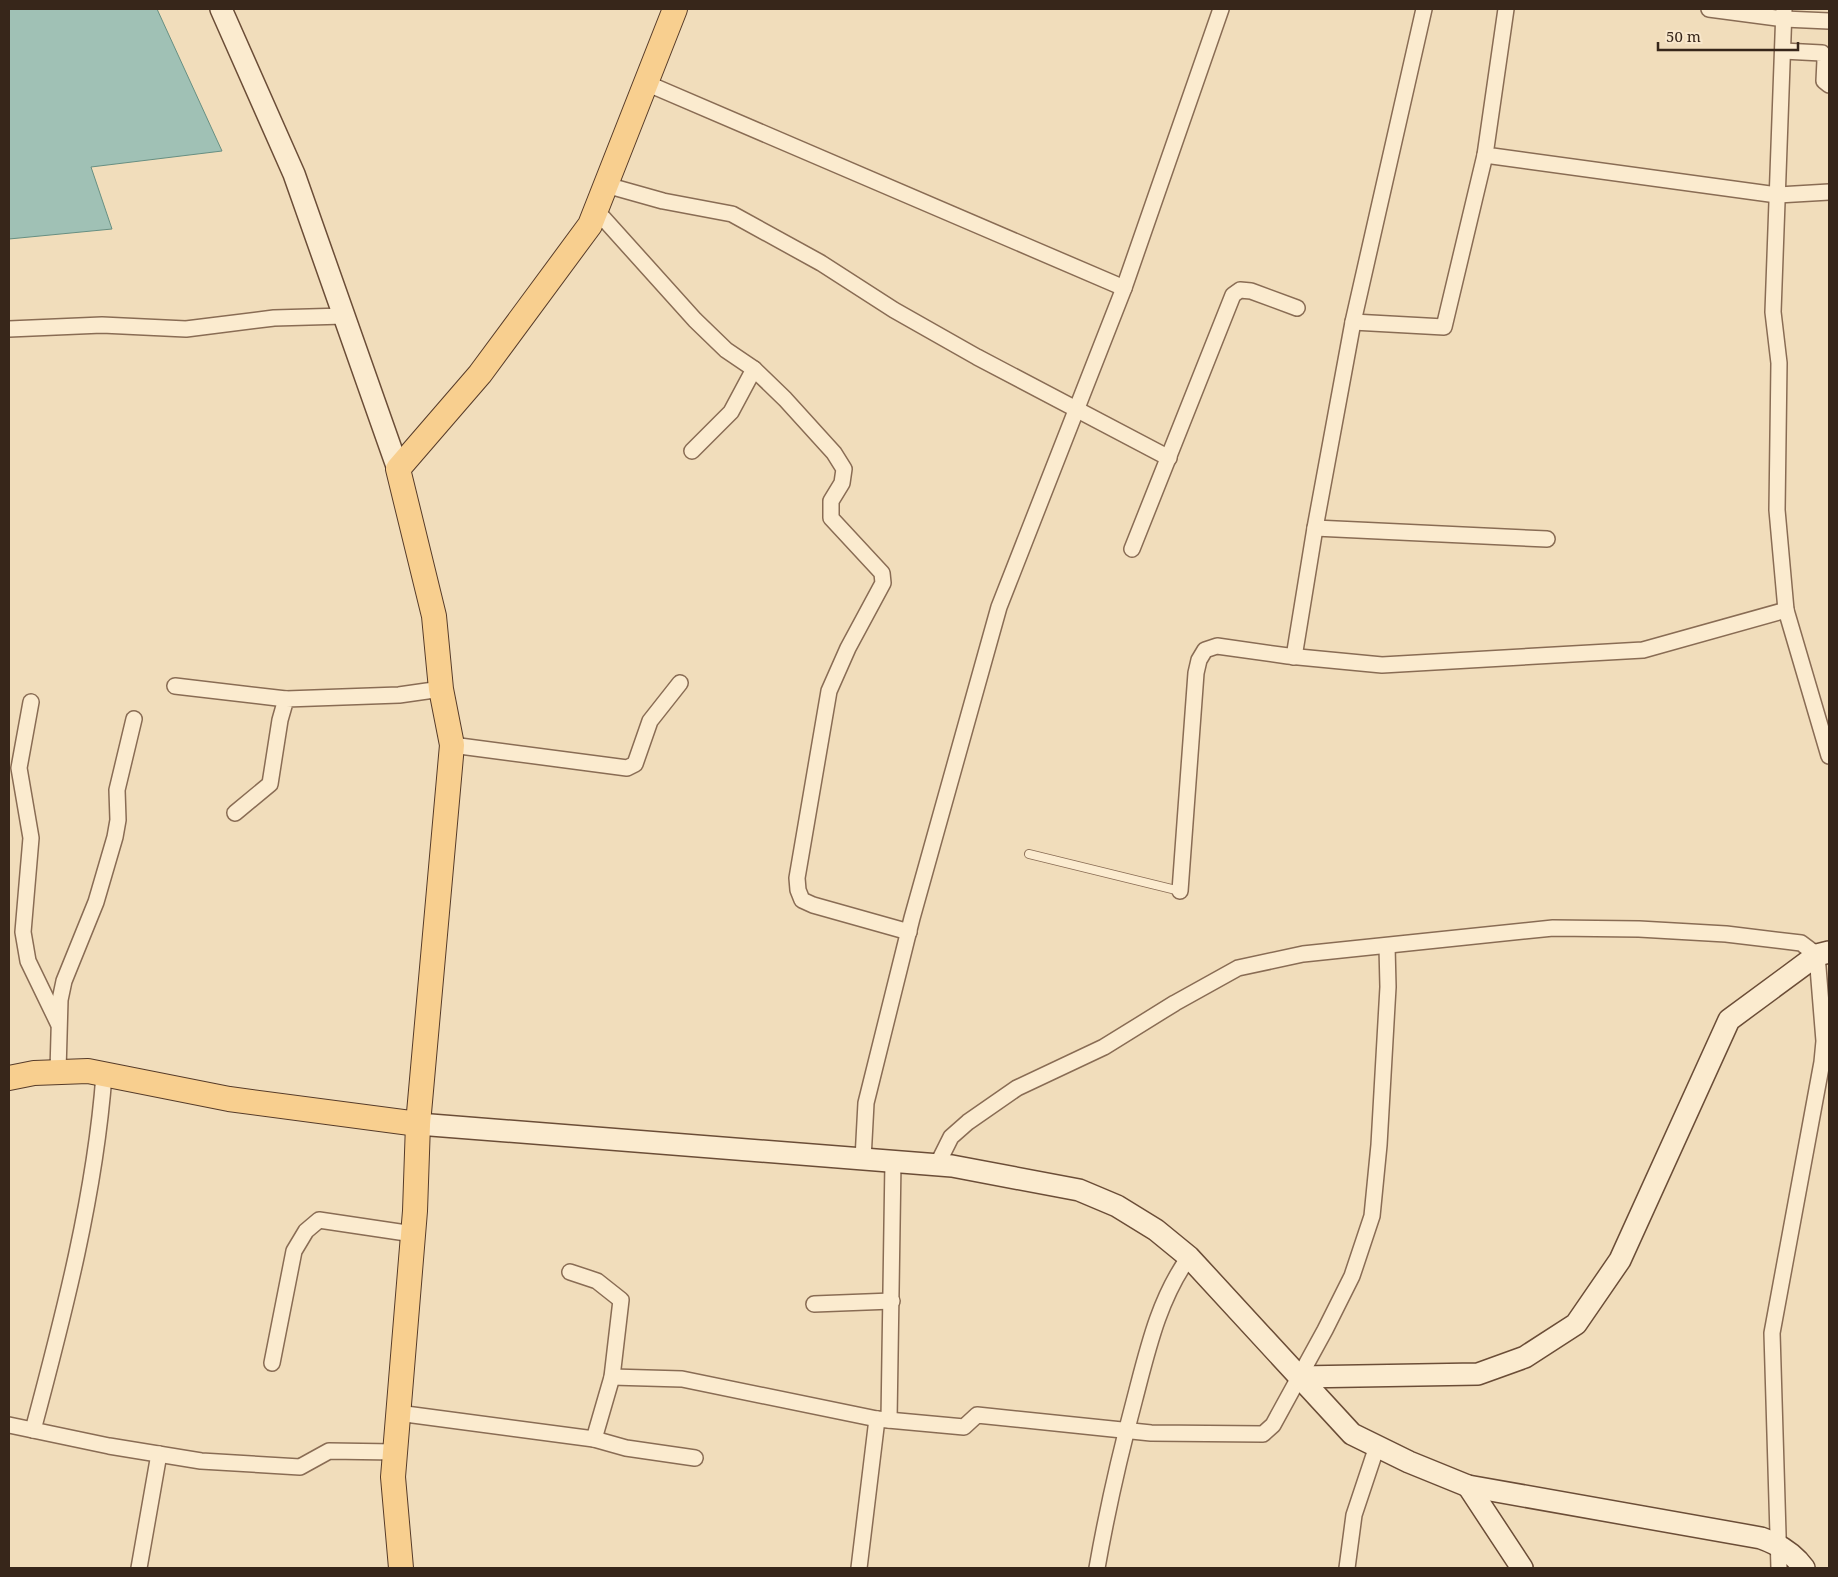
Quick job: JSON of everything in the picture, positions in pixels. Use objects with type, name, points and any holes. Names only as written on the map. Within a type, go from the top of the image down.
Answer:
[{"type":"main road","points":[[221,9],[294,174],[398,469],[434,616],[441,689],[452,745],[418,1124],[413,1234],[393,1477],[400,1567]]},
{"type":"main road","points":[[398,469],[480,374],[590,226],[674,9]]},
{"type":"main road","points":[[1299,1377],[1478,1374],[1525,1357],[1576,1324],[1620,1260],[1729,1020],[1823,954]]},
{"type":"main road","points":[[9,1078],[58,1072],[88,1072],[229,1099],[418,1124],[937,1165],[1079,1190],[1117,1206],[1156,1230],[1189,1257],[1352,1434],[1468,1486],[1761,1538],[1777,1544],[1798,1560],[1804,1568]]},
{"type":"main road","points":[[1468,1486],[1522,1568]]},
{"type":"street","points":[[863,1159],[866,1103],[909,932],[999,607],[1078,410],[1124,288],[1221,9]]},
{"type":"street","points":[[1294,657],[1315,528],[1353,322],[1424,9]]},
{"type":"street","points":[[1353,322],[1444,327],[1486,155],[1506,9]]},
{"type":"street","points":[[1709,9],[1784,14],[1829,21]]},
{"type":"street","points":[[1784,14],[1773,312],[1779,363],[1777,510],[1786,610],[1829,756]]},
{"type":"street","points":[[1783,51],[1822,53],[1825,60],[1824,81],[1829,85]]},
{"type":"street","points":[[646,83],[1124,288]]},
{"type":"street","points":[[1486,155],[1777,194],[1829,192]]},
{"type":"street","points":[[606,186],[663,201],[732,214],[857,284],[894,310],[1169,458]]},
{"type":"street","points":[[596,210],[695,320],[726,350],[754,369],[785,399],[834,453],[844,469],[842,483],[831,501],[831,518],[878,568],[883,578],[883,583],[848,648],[829,691],[797,878],[798,890],[802,900],[813,905],[909,932]]},
{"type":"street","points":[[1132,550],[1233,295],[1240,290],[1251,291],[1297,308]]},
{"type":"street","points":[[9,329],[102,325],[186,329],[274,318],[344,316]]},
{"type":"street","points":[[692,451],[731,412],[754,369]]},
{"type":"street","points":[[1315,528],[1547,539]]},
{"type":"street","points":[[1180,890],[1196,673],[1199,660],[1205,650],[1217,646],[1294,657],[1382,665],[1643,650],[1786,610]]},
{"type":"street","points":[[452,745],[627,768],[635,764],[650,721],[680,683]]},
{"type":"street","points":[[175,686],[286,699],[399,695],[441,689]]},
{"type":"street","points":[[235,813],[270,784],[280,720],[286,699]]},
{"type":"street","points":[[30,702],[19,768],[31,838],[23,932],[28,962],[59,1024]]},
{"type":"street","points":[[58,1072],[60,1000],[64,981],[96,902],[115,837],[118,820],[117,790],[134,719]]},
{"type":"street","points":[[937,1165],[951,1137],[968,1122],[1017,1088],[1104,1047],[1174,1003],[1238,968],[1303,954],[1553,928],[1639,929],[1726,934],[1801,943],[1823,954],[1824,1041],[1822,1062],[1772,1333],[1779,1568]]},
{"type":"street","points":[[612,1377],[682,1379],[883,1420],[964,1427],[976,1415],[1151,1433],[1263,1434],[1273,1425],[1352,1276],[1372,1216],[1388,987],[1387,946]]},
{"type":"street","points":[[33,1430],[76,1256],[100,1128],[104,1074]]},
{"type":"street","points":[[859,1568],[883,1420],[892,1301],[894,1161]]},
{"type":"street","points":[[272,1363],[294,1251],[306,1231],[319,1220],[413,1234]]},
{"type":"street","points":[[1097,1568],[1127,1430],[1161,1309],[1170,1286],[1189,1257]]},
{"type":"street","points":[[570,1272],[597,1280],[620,1300],[612,1377],[594,1440]]},
{"type":"street","points":[[814,1304],[892,1301]]},
{"type":"street","points":[[398,1412],[594,1440],[626,1448],[695,1458]]},
{"type":"street","points":[[9,1425],[201,1461],[300,1467],[330,1451],[395,1452]]},
{"type":"street","points":[[1347,1568],[1354,1515],[1377,1446]]},
{"type":"street","points":[[139,1568],[159,1454]]},
{"type":"lane","points":[[1029,854],[1180,890]]},
{"type":"water","points":[[9,9],[157,9],[222,151],[91,167],[112,229],[9,239]]}]
